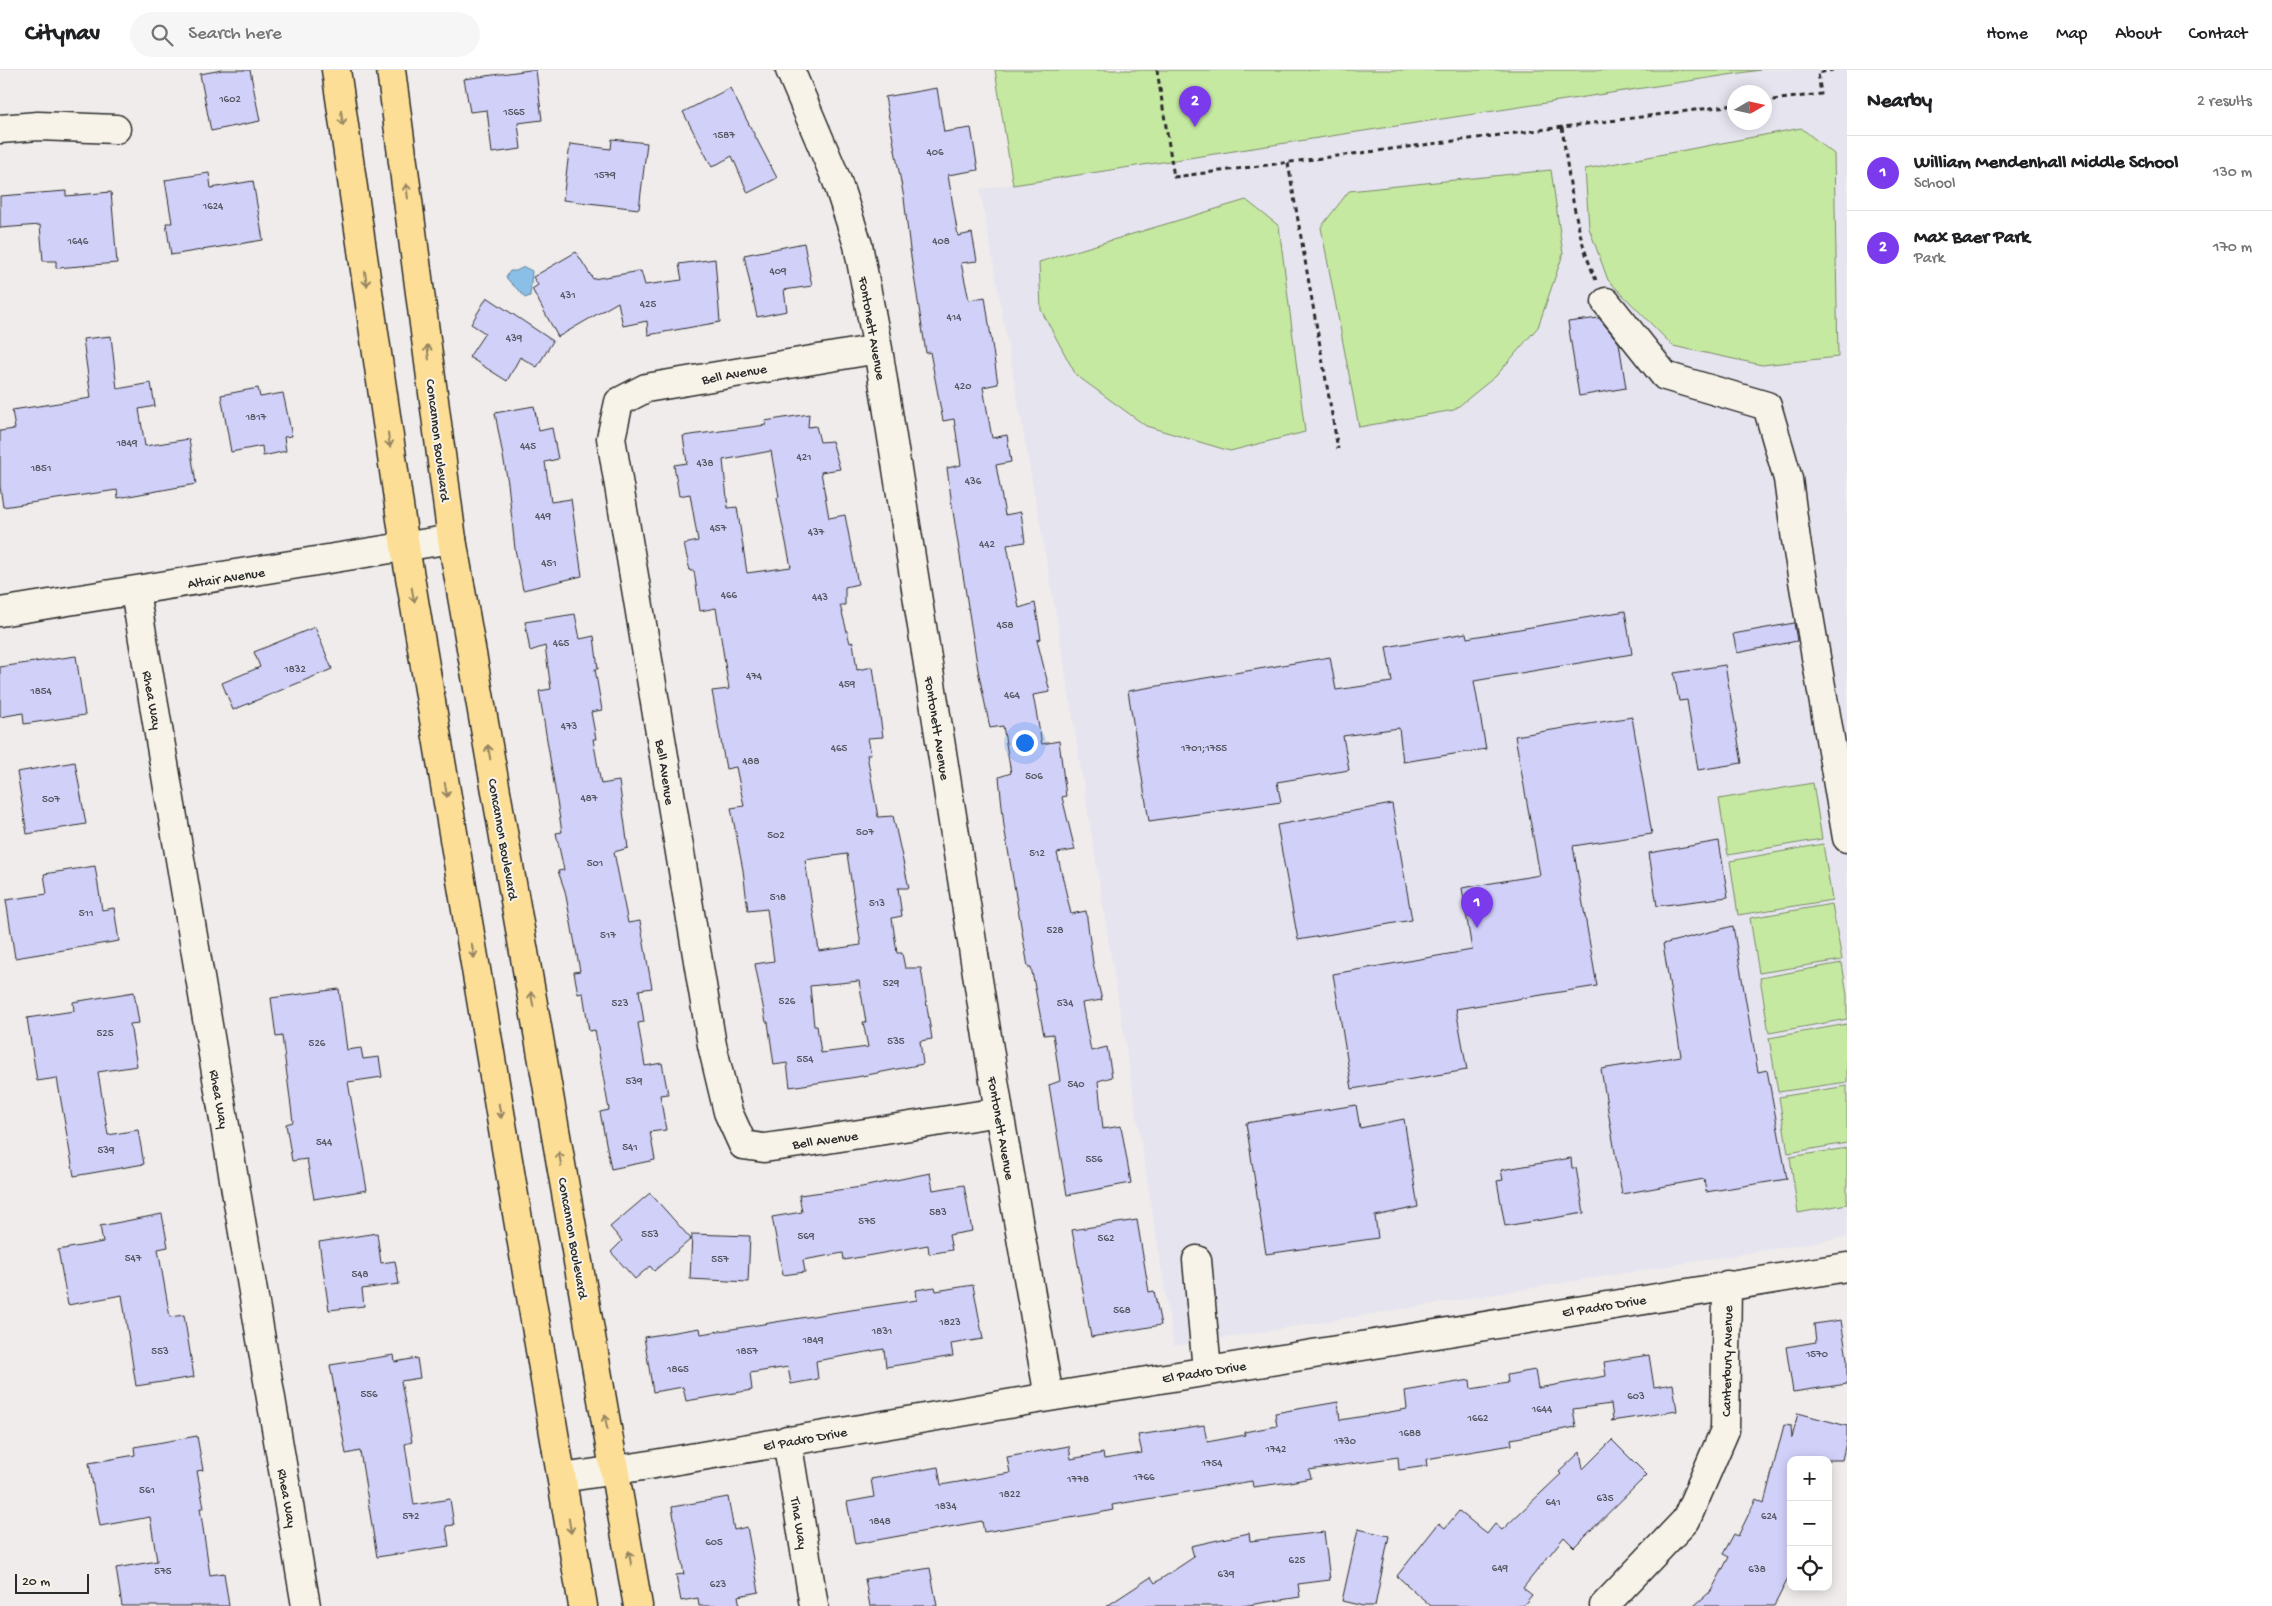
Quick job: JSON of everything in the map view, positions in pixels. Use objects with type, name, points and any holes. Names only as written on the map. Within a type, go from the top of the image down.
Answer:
[{"type":"main road","points":[[336,70],[405,547],[583,1606]]},
{"type":"main road","name":"Concannon Boulevard","points":[[391,70],[452,539],[616,1470],[638,1606]]},
{"type":"street","name":"Fontonett Avenue","points":[[790,70],[837,181],[858,245],[878,349],[999,1112],[1049,1396]]},
{"type":"street","points":[[0,128],[38,126],[116,129]]},
{"type":"street","points":[[1606,302],[1665,376],[1766,406],[1788,479],[1847,838]]},
{"type":"street","name":"Bell Avenue","points":[[878,349],[646,388],[619,402],[611,438],[712,1045],[728,1112],[743,1145],[764,1148],[999,1112]]},
{"type":"street","name":"Altair Avenue","points":[[0,612],[135,592],[452,539]]},
{"type":"street","name":"Rhea Way","points":[[135,592],[306,1606]]},
{"type":"street","points":[[1197,1260],[1207,1370]]},
{"type":"street","name":"El Padro Drive","points":[[562,1478],[1207,1370],[1847,1267]]},
{"type":"street","name":"Canterbury Avenue","points":[[1604,1606],[1686,1520],[1725,1430],[1727,1285]]},
{"type":"street","name":"Tina Way","points":[[787,1440],[814,1606]]},
{"type":"path","points":[[1158,70],[1174,177],[1727,106]]},
{"type":"path","points":[[1772,100],[1820,94],[1818,73],[1833,70]]},
{"type":"path","points":[[1562,127],[1586,257],[1606,302]]},
{"type":"path","points":[[1288,163],[1338,449]]},
{"type":"shaded area","points":[[1760,70],[1847,70],[1847,1237],[1174,1346],[1057,620],[980,189]]},
{"type":"green space","points":[[995,70],[1760,70],[1013,185]]},
{"type":"green space","points":[[1801,128],[1834,154],[1838,357],[1762,365],[1673,346],[1608,280],[1589,228],[1585,169]]},
{"type":"green space","points":[[1551,170],[1563,254],[1538,327],[1496,376],[1454,410],[1359,427],[1321,227],[1349,191]]},
{"type":"green space","points":[[1246,200],[1279,226],[1305,432],[1230,451],[1146,426],[1076,375],[1041,310],[1039,262]]},
{"type":"green space","points":[[1813,783],[1822,839],[1728,855],[1719,799]]},
{"type":"green space","points":[[1823,844],[1832,900],[1738,915],[1730,861]]},
{"type":"green space","points":[[1832,904],[1842,960],[1759,973],[1750,918]]},
{"type":"green space","points":[[1842,963],[1847,995],[1847,1019],[1769,1033],[1760,978]]},
{"type":"green space","points":[[1847,1024],[1847,1082],[1778,1092],[1769,1038]]},
{"type":"green space","points":[[1847,1086],[1847,1143],[1788,1153],[1779,1097]]},
{"type":"green space","points":[[1847,1148],[1847,1204],[1798,1213],[1790,1157]]},
{"type":"water","points":[[524,267],[532,271],[530,296],[525,298],[506,277],[510,271],[516,271]]},
{"type":"building","points":[[222,70],[250,70],[260,121],[211,131],[200,74]]},
{"type":"building","points":[[536,70],[542,120],[518,123],[521,149],[492,153],[487,110],[470,112],[464,79]]},
{"type":"building","points":[[730,88],[777,178],[748,193],[732,156],[712,167],[683,112]]},
{"type":"building","points":[[937,88],[944,132],[971,128],[978,170],[948,175],[958,236],[972,233],[977,261],[961,263],[969,300],[985,297],[998,384],[983,387],[992,438],[1007,435],[1011,462],[996,465],[1005,515],[1021,512],[1025,542],[1007,545],[1019,608],[1035,603],[1041,639],[1037,640],[1050,692],[1033,695],[1042,744],[1059,741],[1066,796],[1062,797],[1075,850],[1057,853],[1071,914],[1086,911],[1093,963],[1102,1000],[1082,1003],[1091,1051],[1107,1047],[1112,1077],[1098,1081],[1103,1129],[1121,1126],[1131,1183],[1067,1195],[1049,1085],[1060,1081],[1053,1034],[1044,1035],[1031,967],[1028,967],[1004,826],[999,777],[1011,773],[1003,726],[990,728],[978,670],[952,505],[947,468],[961,465],[954,419],[943,421],[930,352],[926,353],[904,198],[885,97]]},
{"type":"building","points":[[612,139],[647,143],[639,209],[563,200],[570,144],[611,149]]},
{"type":"building","points":[[209,173],[211,188],[253,181],[263,240],[171,255],[166,223],[172,223],[165,180]]},
{"type":"building","points":[[66,191],[66,196],[111,192],[117,263],[56,268],[56,261],[43,261],[40,225],[0,228],[0,196]]},
{"type":"building","points":[[804,243],[812,286],[784,290],[787,311],[757,317],[744,255]]},
{"type":"building","points":[[576,252],[593,279],[641,271],[645,285],[682,280],[679,264],[715,259],[720,322],[648,335],[647,321],[623,326],[618,302],[558,337],[532,289],[538,285],[533,277]]},
{"type":"building","points":[[487,297],[553,341],[537,367],[520,357],[507,381],[469,357],[485,333],[471,324]]},
{"type":"building","points":[[1599,318],[1619,343],[1626,388],[1579,396],[1568,322]]},
{"type":"building","points":[[111,336],[117,389],[151,383],[155,406],[139,409],[145,446],[189,439],[196,484],[118,498],[117,490],[3,507],[0,486],[0,431],[15,429],[12,410],[91,398],[83,339]]},
{"type":"building","points":[[258,388],[260,397],[283,393],[292,436],[284,437],[286,451],[263,456],[262,446],[231,452],[221,395]]},
{"type":"building","points":[[534,406],[539,431],[552,428],[558,459],[545,462],[551,502],[571,499],[582,576],[523,590],[515,549],[508,483],[495,413]]},
{"type":"building","points":[[809,414],[808,427],[816,426],[820,442],[832,441],[840,469],[821,472],[829,518],[845,515],[858,584],[845,587],[845,605],[840,605],[850,643],[853,642],[857,670],[873,667],[883,737],[868,738],[871,754],[867,755],[878,817],[893,816],[909,888],[898,888],[902,916],[892,918],[897,953],[902,953],[905,968],[921,968],[932,1039],[920,1041],[923,1064],[857,1077],[790,1087],[787,1063],[774,1065],[768,1022],[766,1022],[755,964],[774,961],[767,909],[748,911],[743,870],[731,808],[744,806],[736,767],[726,769],[712,691],[729,689],[716,608],[700,611],[694,571],[690,571],[684,544],[698,541],[690,494],[679,496],[674,465],[687,463],[683,436],[766,425],[765,421]],"holes":[[[771,451],[779,497],[777,498],[791,567],[747,573],[737,507],[728,508],[723,460]],[[847,854],[861,945],[819,951],[805,860]],[[859,981],[866,1022],[863,1022],[868,1047],[821,1053],[817,1026],[814,1026],[810,986]]]},
{"type":"building","points":[[1625,611],[1632,654],[1474,681],[1486,749],[1403,762],[1399,728],[1343,736],[1349,770],[1277,782],[1281,802],[1149,821],[1128,691],[1330,657],[1336,690],[1392,682],[1386,647],[1466,633],[1467,638]]},
{"type":"building","points":[[575,614],[580,639],[594,636],[598,669],[595,669],[602,710],[591,712],[596,739],[593,739],[601,784],[619,781],[628,848],[614,852],[628,923],[640,921],[652,988],[639,990],[644,1022],[638,1023],[645,1066],[662,1063],[668,1094],[660,1095],[666,1130],[650,1132],[655,1160],[611,1169],[600,1112],[609,1110],[595,1030],[589,1031],[583,993],[578,994],[574,972],[580,971],[565,891],[558,871],[564,870],[556,833],[562,832],[539,691],[551,689],[545,646],[530,651],[525,622]]},
{"type":"building","points":[[1794,623],[1797,641],[1737,653],[1733,634]]},
{"type":"building","points":[[315,627],[332,669],[233,710],[222,683],[260,667],[254,652]]},
{"type":"building","points":[[76,656],[85,715],[24,724],[23,713],[0,717],[0,667]]},
{"type":"building","points":[[1725,665],[1742,763],[1698,770],[1687,700],[1679,701],[1674,673]]},
{"type":"building","points":[[1632,717],[1652,834],[1573,846],[1597,986],[1456,1009],[1467,1070],[1352,1089],[1333,974],[1472,950],[1462,888],[1540,875],[1515,736]]},
{"type":"building","points":[[75,762],[86,824],[27,834],[17,772]]},
{"type":"building","points":[[1392,804],[1412,920],[1298,940],[1277,825]]},
{"type":"building","points":[[1719,841],[1728,897],[1657,906],[1649,853]]},
{"type":"building","points":[[95,866],[102,910],[114,908],[119,941],[15,958],[6,900],[47,894],[44,874]]},
{"type":"building","points":[[1733,926],[1758,1072],[1767,1070],[1787,1179],[1706,1192],[1704,1179],[1622,1194],[1601,1069],[1681,1056],[1663,944]]},
{"type":"building","points":[[339,989],[347,1050],[361,1048],[363,1059],[379,1057],[382,1077],[348,1082],[367,1190],[314,1199],[307,1159],[292,1161],[286,1124],[293,1122],[282,1036],[276,1037],[271,998]]},
{"type":"building","points":[[134,992],[139,1023],[130,1024],[137,1066],[98,1072],[108,1135],[138,1130],[144,1164],[74,1176],[57,1078],[37,1081],[27,1018],[74,1011],[73,1002]]},
{"type":"building","points":[[1356,1105],[1360,1128],[1404,1119],[1418,1207],[1375,1216],[1378,1238],[1266,1254],[1246,1123]]},
{"type":"building","points":[[1571,1158],[1572,1168],[1576,1168],[1584,1213],[1505,1226],[1497,1181],[1503,1180],[1501,1170]]},
{"type":"building","points":[[930,1173],[933,1190],[964,1185],[972,1231],[949,1235],[952,1250],[929,1254],[928,1245],[844,1260],[843,1253],[803,1260],[805,1272],[783,1275],[772,1217],[802,1212],[799,1195],[862,1187]]},
{"type":"building","points":[[650,1193],[691,1239],[654,1271],[650,1266],[635,1279],[611,1252],[622,1241],[610,1227]]},
{"type":"building","points":[[162,1214],[168,1247],[158,1249],[170,1317],[184,1315],[194,1377],[136,1386],[122,1295],[68,1305],[58,1250],[103,1242],[100,1226]]},
{"type":"building","points":[[1137,1220],[1149,1292],[1154,1291],[1161,1325],[1091,1337],[1072,1230]]},
{"type":"building","points":[[377,1233],[381,1263],[395,1261],[399,1284],[362,1289],[364,1306],[329,1310],[319,1242]]},
{"type":"building","points":[[692,1234],[750,1236],[748,1282],[690,1279]]},
{"type":"building","points":[[973,1285],[983,1339],[951,1344],[953,1356],[886,1367],[884,1349],[816,1361],[818,1379],[791,1384],[788,1367],[750,1373],[752,1390],[686,1401],[683,1387],[653,1392],[644,1337],[700,1328],[701,1334],[917,1300],[916,1290],[935,1287],[936,1291]]},
{"type":"building","points":[[1841,1320],[1847,1359],[1847,1384],[1793,1392],[1786,1347],[1816,1342],[1814,1324]]},
{"type":"building","points":[[394,1355],[395,1362],[417,1358],[420,1378],[401,1381],[412,1442],[405,1444],[414,1505],[450,1499],[454,1525],[446,1526],[449,1546],[377,1557],[360,1451],[346,1454],[330,1365]]},
{"type":"building","points":[[1649,1355],[1654,1387],[1673,1384],[1677,1411],[1611,1421],[1613,1419],[1611,1404],[1573,1409],[1576,1427],[1511,1439],[1512,1445],[1426,1459],[1427,1466],[1399,1470],[1398,1457],[1309,1470],[1311,1478],[1290,1482],[1253,1487],[1252,1481],[1112,1505],[1113,1510],[1094,1514],[984,1532],[982,1521],[855,1544],[847,1502],[874,1497],[871,1479],[938,1467],[941,1485],[1010,1473],[1007,1457],[1069,1446],[1071,1459],[1103,1453],[1104,1459],[1142,1453],[1138,1435],[1204,1425],[1207,1442],[1245,1435],[1244,1432],[1277,1426],[1275,1413],[1338,1402],[1340,1420],[1407,1409],[1405,1391],[1470,1380],[1471,1389],[1508,1383],[1507,1375],[1535,1370],[1538,1388],[1606,1376],[1604,1362]]},
{"type":"building","points":[[1798,1413],[1847,1426],[1847,1438],[1842,1460],[1832,1460],[1832,1456],[1787,1456],[1787,1581],[1774,1606],[1694,1606],[1711,1591],[1729,1557],[1723,1554],[1734,1534],[1738,1536],[1756,1499],[1764,1503],[1784,1425],[1791,1426],[1792,1438]]},
{"type":"building","points":[[197,1436],[203,1470],[197,1471],[204,1508],[200,1508],[210,1575],[224,1573],[229,1606],[122,1606],[116,1568],[157,1561],[150,1517],[100,1526],[89,1463],[135,1455],[134,1447]]},
{"type":"building","points":[[1612,1440],[1647,1475],[1574,1547],[1564,1537],[1523,1588],[1532,1595],[1523,1606],[1431,1606],[1397,1576],[1439,1523],[1445,1528],[1459,1511],[1487,1534],[1495,1524],[1502,1530],[1561,1474],[1559,1472],[1580,1452],[1583,1469]]},
{"type":"building","points":[[728,1497],[734,1530],[747,1527],[759,1592],[738,1596],[740,1606],[699,1606],[698,1598],[681,1601],[676,1575],[684,1574],[672,1507]]},
{"type":"building","points":[[1358,1529],[1389,1536],[1375,1606],[1363,1606],[1342,1601]]},
{"type":"building","points":[[1324,1532],[1330,1580],[1298,1584],[1300,1597],[1242,1606],[1107,1606],[1151,1577],[1155,1583],[1194,1557],[1191,1546],[1249,1533],[1250,1541]]},
{"type":"building","points":[[930,1568],[937,1606],[870,1606],[865,1579]]},
{"type":"place","name":"Max Baer Park","points":[[1195,127]]},
{"type":"place","name":"William Mendenhall Middle School","points":[[1477,928]]}]
